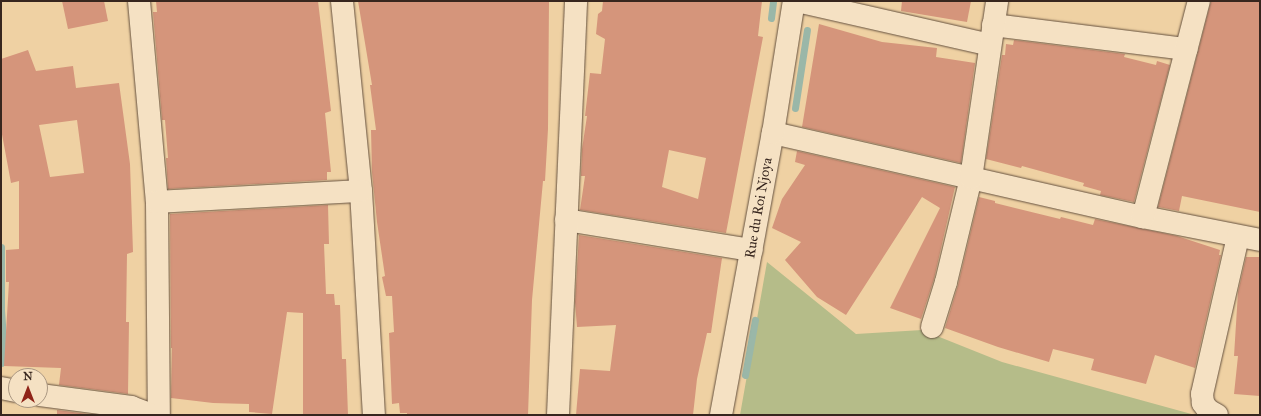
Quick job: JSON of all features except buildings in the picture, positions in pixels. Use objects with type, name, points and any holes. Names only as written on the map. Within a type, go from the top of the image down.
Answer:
[{"type":"street","points":[[139,1],[157,202],[158,415]]},
{"type":"street","points":[[342,1],[360,191],[374,415]]},
{"type":"street","points":[[558,415],[576,1]]},
{"type":"street","points":[[796,1],[992,35],[1187,49]]},
{"type":"street","name":"Rue du Roi Njoya","points":[[721,415],[796,1]]},
{"type":"street","points":[[932,327],[946,282],[971,178],[997,1]]},
{"type":"street","points":[[1143,217],[1199,1]]},
{"type":"street","points":[[773,133],[1143,217],[1238,237],[1260,240]]},
{"type":"street","points":[[157,202],[360,191]]},
{"type":"street","points":[[566,220],[752,250]]},
{"type":"street","points":[[1217,415],[1208,410],[1203,402],[1202,394],[1238,237]]},
{"type":"street","points":[[48,396],[131,407],[152,415]]},
{"type":"green space","points":[[767,262],[856,334],[922,330],[1002,362],[1195,415],[740,415]]},
{"type":"waterway","points":[[771,18],[773,1]]},
{"type":"waterway","points":[[795,108],[807,30]]},
{"type":"waterway","points":[[1,247],[1,310],[3,336],[1,363]]},
{"type":"waterway","points":[[745,375],[755,320]]}]
